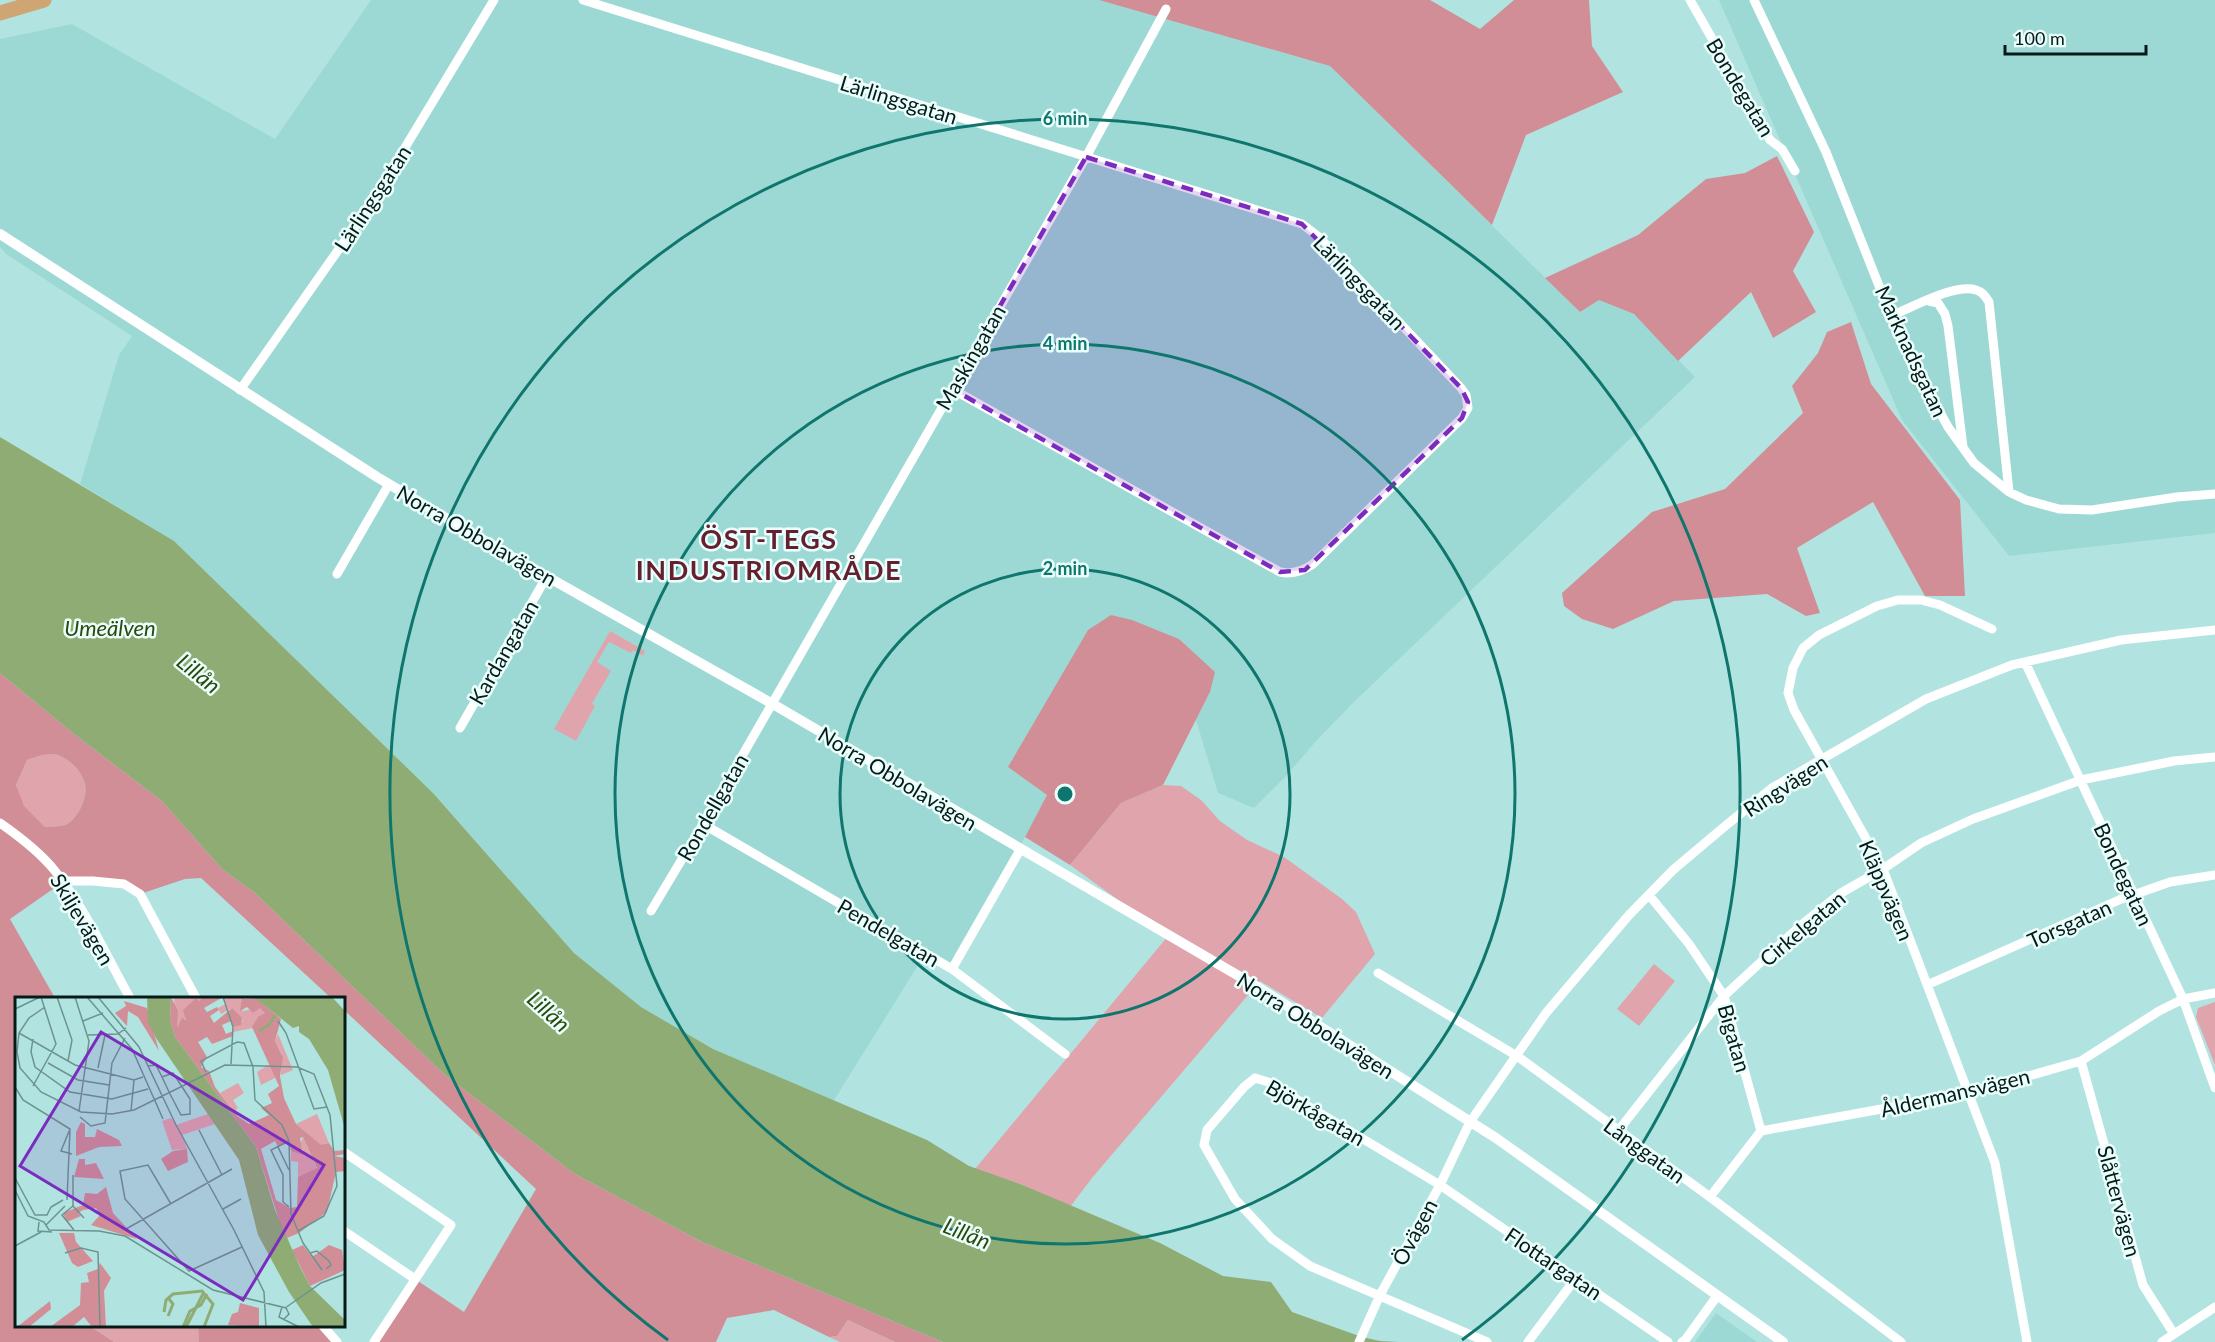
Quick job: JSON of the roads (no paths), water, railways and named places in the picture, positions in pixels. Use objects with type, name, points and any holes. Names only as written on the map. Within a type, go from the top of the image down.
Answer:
[{"type":"highway","points":[[0,13],[44,0]]},
{"type":"street","name":"Lärlingsgatan","points":[[240,390],[374,199],[494,0]]},
{"type":"street","name":"Lärlingsgatan","points":[[583,0],[1302,224],[1319,237],[1461,388],[1468,402],[1468,408],[1462,418],[1313,564],[1305,570],[1287,574],[952,389]]},
{"type":"street","name":"Bondegatan","points":[[1690,0],[1770,140],[1782,149],[1795,171]]},
{"type":"street","name":"Marknadsgatan","points":[[1754,0],[1827,152],[1891,316],[1930,396],[1974,464],[2009,492],[2044,506],[2076,510],[2215,494]]},
{"type":"street","name":"Maskingatan","points":[[771,703],[1086,157],[1166,9]]},
{"type":"street","name":"Norra Obbolavägen","points":[[0,234],[389,484],[771,703],[1256,986],[1470,1122],[1621,1225],[1783,1342]]},
{"type":"street","points":[[1891,316],[1958,289],[1971,289],[1983,293],[1989,302],[2009,492]]},
{"type":"street","points":[[1929,301],[1938,303],[1945,314],[1948,326],[1964,450]]},
{"type":"street","points":[[337,574],[389,484]]},
{"type":"street","name":"Kardangatan","points":[[459,728],[547,576]]},
{"type":"street","name":"Kläppvägen","points":[[1992,629],[1940,605],[1921,600],[1898,600],[1877,606],[1819,635],[1803,648],[1793,668],[1788,693],[1794,710],[1883,869],[1995,1162],[2027,1342]]},
{"type":"street","name":"Ringvägen","points":[[1470,1122],[1559,996],[1649,895],[1673,870],[1772,788],[1926,699],[2012,665],[2121,640],[2215,630]]},
{"type":"street","name":"Bondegatan","points":[[2025,662],[2183,999],[2215,1088]]},
{"type":"street","name":"Rondellgatan","points":[[651,911],[771,703]]},
{"type":"street","name":"Cirkelgatan","points":[[1618,1131],[1724,996],[1800,926],[1841,893],[1883,869],[1921,843],[1973,819],[2081,780],[2174,761],[2215,757]]},
{"type":"street","name":"Skiljevägen","points":[[0,823],[25,841],[55,870],[129,997]]},
{"type":"street","name":"Pendelgatan","points":[[703,824],[952,969],[1065,1054]]},
{"type":"street","points":[[952,969],[1020,850]]},
{"type":"street","name":"Torsgatan","points":[[1927,985],[2133,895],[2170,882],[2215,874]]},
{"type":"street","points":[[63,882],[93,881],[124,884],[140,894],[195,997]]},
{"type":"street","name":"Bigatan","points":[[1649,895],[1689,944],[1724,996],[1761,1131]]},
{"type":"street","name":"Långgatan","points":[[1378,973],[1516,1056],[1710,1197],[1901,1342]]},
{"type":"street","name":"Åldermansvägen","points":[[1761,1131],[1969,1093],[2081,1061],[2159,1011],[2183,999],[2215,993]]},
{"type":"street","name":"Slåttervägen","points":[[2081,1061],[2143,1285],[2174,1334]]},
{"type":"street","name":"Björkågatan","points":[[1380,1295],[1310,1266],[1272,1239],[1235,1199],[1204,1145],[1207,1130],[1244,1087],[1255,1078],[1268,1082],[1440,1185]]},
{"type":"street","name":"Övägen","points":[[1361,1340],[1380,1295],[1440,1185],[1470,1122]]},
{"type":"street","points":[[1710,1197],[1761,1131]]},
{"type":"street","points":[[345,1153],[451,1225],[374,1342]]},
{"type":"street","name":"Flottargatan","points":[[1440,1185],[1668,1342]]},
{"type":"street","points":[[345,1232],[415,1279]]},
{"type":"street","points":[[1528,1342],[1576,1278]]},
{"type":"street","points":[[1380,1295],[1487,1342]]},
{"type":"street","points":[[1682,1342],[1717,1296]]},
{"type":"street","points":[[2162,1342],[2215,1307]]},
{"type":"street","points":[[324,1327],[336,1342]]},
{"type":"water","name":"Umeälven","points":[[0,437],[174,541],[433,793],[574,953],[641,1007],[713,1049],[927,1140],[969,1166],[1020,1184],[1160,1243],[1223,1276],[1271,1282],[1292,1312],[1362,1337],[1399,1342],[943,1342],[702,1242],[575,1174],[445,1075],[255,893],[222,869],[162,801],[74,734],[0,673]]},
{"type":"district","name":"ÖST-TEGS INDUSTRIOMRÅDE","points":[[769,554]]},
{"type":"water label","name":"Lillån","points":[[199,673]]},
{"type":"water label","name":"Lillån","points":[[549,1011]]},
{"type":"water label","name":"Lillån","points":[[967,1233]]}]
